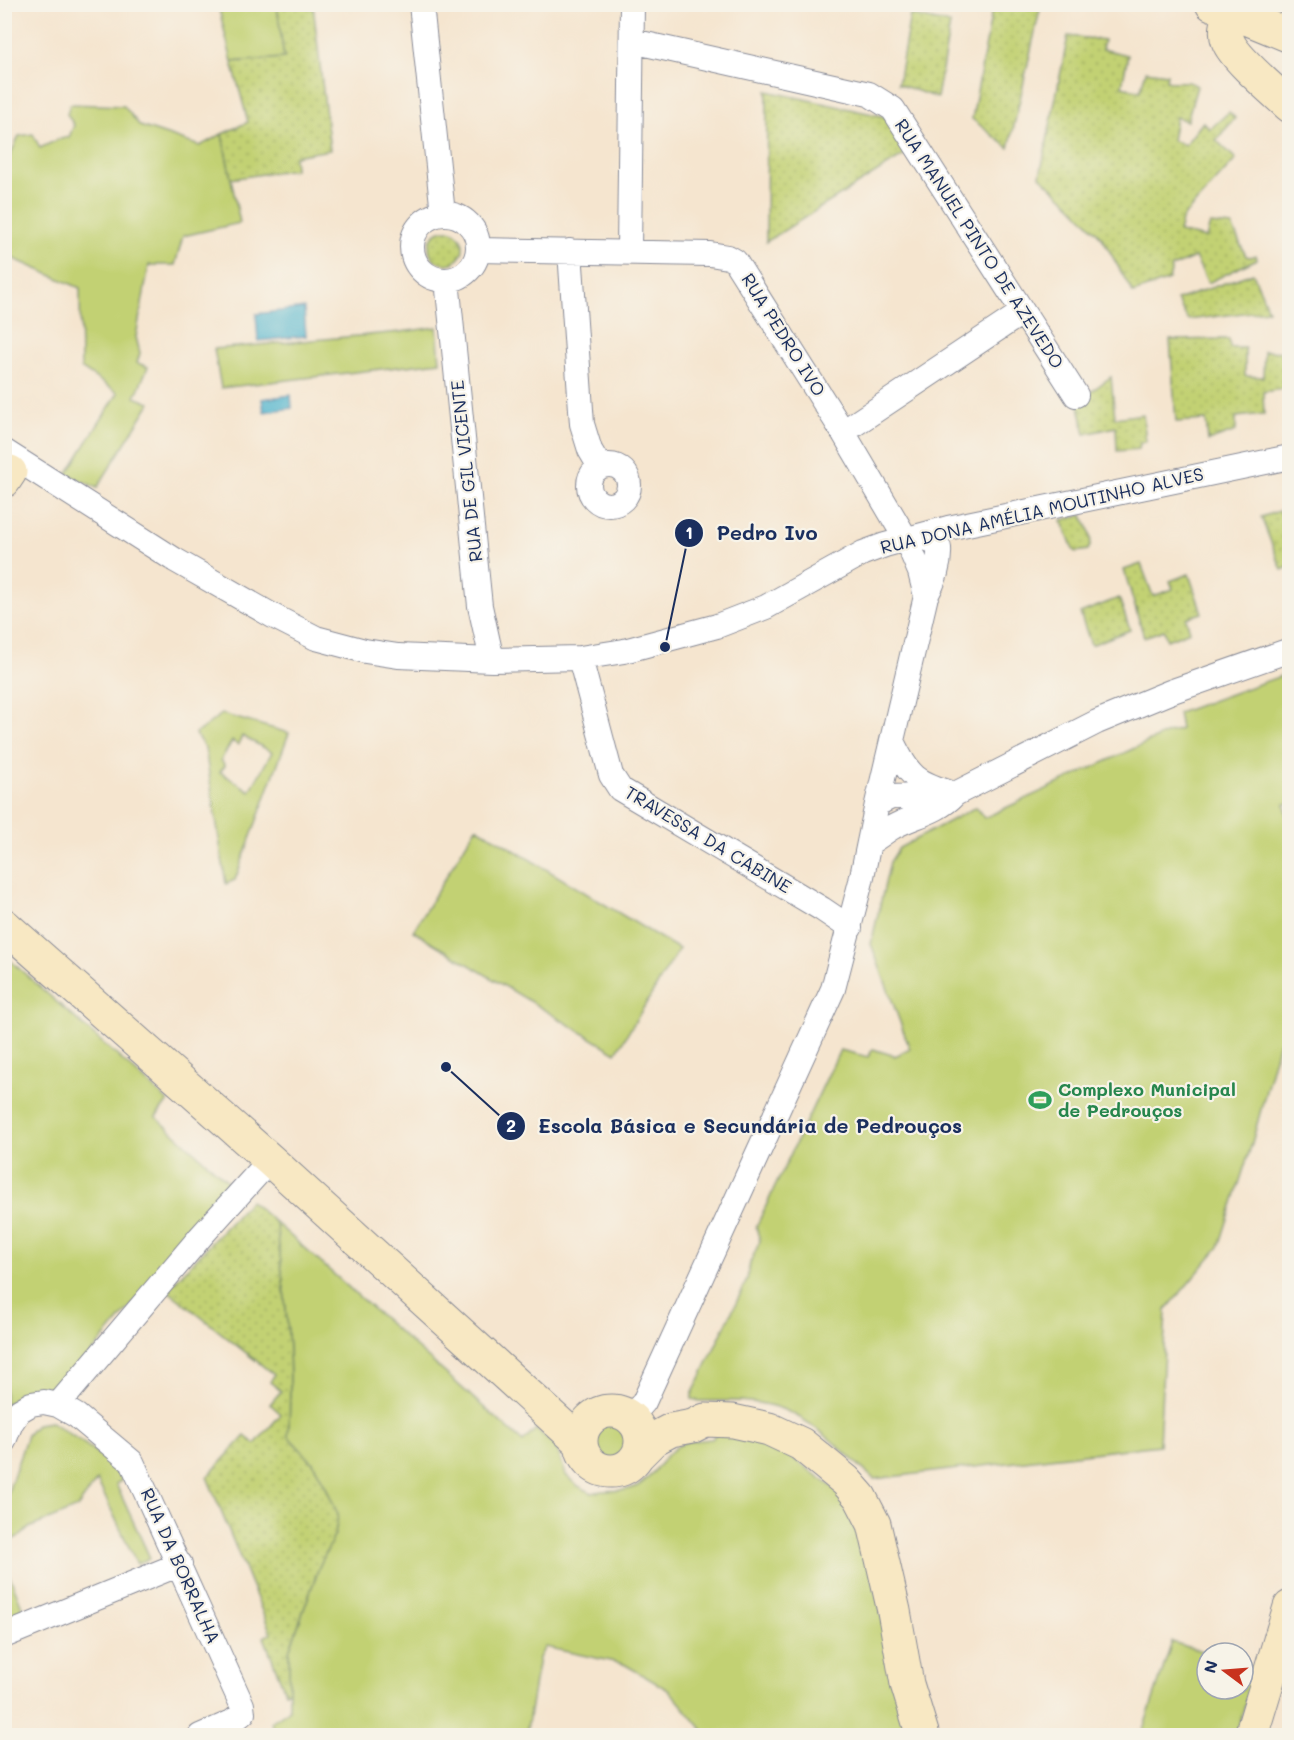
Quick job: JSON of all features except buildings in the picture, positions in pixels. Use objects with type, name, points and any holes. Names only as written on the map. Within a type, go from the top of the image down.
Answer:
[{"type":"street","points":[[421,4],[443,214]]},
{"type":"street","points":[[629,251],[632,4]]},
{"type":"street","points":[[1222,9],[1290,36]]},
{"type":"street","points":[[1222,9],[1228,42],[1238,55],[1290,106]]},
{"type":"street","name":"RUA MANUEL PINTO DE AZEVEDO","points":[[632,41],[822,82],[869,94],[882,100],[893,109],[1076,395]]},
{"type":"street","points":[[443,214],[461,218],[469,224],[478,240],[478,250],[471,267],[464,274],[447,280],[427,275],[420,268],[412,249],[417,230],[424,222],[443,214]]},
{"type":"street","name":"RUA PEDRO IVO","points":[[478,250],[710,254],[728,257],[735,261],[912,537],[936,544],[939,553],[934,580],[926,596],[850,928],[833,989],[644,1402],[632,1420]]},
{"type":"street","points":[[570,250],[582,424],[590,450],[600,467]]},
{"type":"street","name":"RUA DE GIL VICENTE","points":[[447,280],[480,606],[492,660]]},
{"type":"street","points":[[843,432],[1023,312]]},
{"type":"street","name":"RUA DONA AMÉLIA MOUTINHO ALVES","points":[[9,466],[273,616],[316,638],[365,651],[398,656],[492,660],[580,658],[624,651],[717,626],[766,607],[863,553],[912,537],[1290,456]]},
{"type":"street","points":[[869,843],[893,827],[936,810],[955,794],[1097,722],[1170,692],[1290,650]]},
{"type":"street","name":"TRAVESSA DA CABINE","points":[[580,658],[611,775],[621,789],[850,928]]},
{"type":"street","points":[[892,741],[908,772],[918,781],[955,794]]},
{"type":"street","points":[[877,804],[891,797],[955,794]]},
{"type":"street","points":[[4,925],[270,1160],[542,1406],[568,1417],[586,1432]]},
{"type":"street","points":[[4,1441],[19,1411],[31,1404],[44,1402],[58,1406],[202,1235],[270,1160]]},
{"type":"street","name":"RUA DA BORRALHA","points":[[58,1406],[77,1416],[132,1462],[242,1705],[243,1713],[237,1719],[201,1736]]},
{"type":"street","points":[[638,1455],[641,1438],[638,1429],[632,1420],[623,1414],[606,1412],[586,1432],[586,1458],[591,1464],[607,1471],[616,1471],[626,1467],[638,1455],[654,1439],[671,1430],[693,1426],[705,1420],[733,1421],[760,1426],[801,1444],[833,1468],[860,1497],[874,1524],[894,1611],[907,1684],[922,1736]]},
{"type":"street","points":[[632,1420],[697,1415],[705,1420]]},
{"type":"street","points":[[4,1636],[180,1564]]},
{"type":"street","points":[[1251,1736],[1290,1607]]},
{"type":"green space","points":[[218,5],[277,5],[284,58],[232,62]]},
{"type":"green space","points":[[277,5],[313,5],[330,150],[294,156],[295,169],[231,179],[222,134],[248,122],[232,62],[284,58]]},
{"type":"green space","points":[[993,5],[1041,5],[1009,148],[972,119]]},
{"type":"green space","points":[[910,15],[950,24],[937,98],[898,84]]},
{"type":"green space","points":[[1068,36],[1104,40],[1102,49],[1128,55],[1122,86],[1140,91],[1146,71],[1167,74],[1166,81],[1189,82],[1197,86],[1187,121],[1176,117],[1172,140],[1185,145],[1203,122],[1210,129],[1229,112],[1235,118],[1216,140],[1236,159],[1183,217],[1179,232],[1206,238],[1210,224],[1232,226],[1246,256],[1256,255],[1257,259],[1208,283],[1195,257],[1172,267],[1169,280],[1133,293],[1102,238],[1040,176]]},
{"type":"green space","points":[[767,91],[886,117],[909,152],[766,242]]},
{"type":"green space","points":[[70,104],[124,106],[140,126],[200,146],[222,134],[240,223],[183,236],[175,265],[149,265],[136,337],[140,353],[137,363],[148,367],[135,397],[150,403],[97,488],[67,474],[118,393],[81,368],[80,288],[5,255],[4,169],[19,136],[33,134],[40,148],[69,137],[74,125],[67,114]]},
{"type":"green space","points":[[446,230],[458,235],[463,247],[458,259],[446,264],[434,259],[429,247],[434,235]]},
{"type":"green space","points":[[1253,273],[1268,310],[1188,320],[1177,300]]},
{"type":"green space","points":[[437,327],[440,362],[221,388],[214,349]]},
{"type":"green space","points":[[1229,339],[1230,348],[1245,348],[1245,376],[1263,377],[1264,351],[1287,352],[1289,388],[1263,392],[1264,414],[1236,417],[1236,431],[1208,441],[1206,420],[1176,422],[1170,340]]},
{"type":"green space","points":[[1111,377],[1115,418],[1143,414],[1146,442],[1140,443],[1139,449],[1117,451],[1116,427],[1085,434],[1078,401]]},
{"type":"green space","points":[[1279,511],[1282,515],[1290,512],[1289,567],[1282,570],[1261,517]]},
{"type":"green space","points":[[1083,515],[1091,541],[1088,550],[1076,552],[1062,520]]},
{"type":"green space","points":[[1141,564],[1153,596],[1173,589],[1170,581],[1189,574],[1202,613],[1186,618],[1190,631],[1167,640],[1164,630],[1144,637],[1124,570]]},
{"type":"green space","points":[[1119,598],[1130,630],[1091,645],[1080,613]]},
{"type":"green space","name":"Complexo Municipal de Pedrouços","points":[[1289,673],[1290,804],[1285,804],[1290,831],[1289,1043],[1279,1042],[1252,1143],[1219,1247],[1166,1310],[1159,1445],[874,1479],[820,1431],[782,1409],[752,1402],[692,1399],[747,1280],[750,1263],[760,1241],[756,1227],[840,1050],[868,1057],[873,1049],[895,1056],[910,1049],[871,944],[890,862],[899,848],[976,807],[984,818],[1165,734],[1181,729],[1178,713]]},
{"type":"green space","points":[[222,714],[289,733],[235,880],[226,884],[205,748],[195,734]],"holes":[[[242,736],[272,752],[250,791],[220,772],[225,766],[221,760],[232,741],[238,745]]]},
{"type":"green space","points":[[476,827],[679,949],[616,1053],[413,931]]},
{"type":"green space","points":[[4,955],[168,1101],[156,1117],[233,1186],[61,1389],[31,1387],[5,1405]]},
{"type":"green space","points":[[250,1201],[276,1223],[289,1356],[288,1436],[313,1463],[338,1515],[335,1534],[319,1567],[289,1651],[289,1691],[285,1692],[264,1637],[271,1633],[207,1477],[245,1436],[255,1444],[281,1414],[270,1404],[281,1391],[270,1382],[274,1375],[167,1290]]},
{"type":"green space","points":[[276,1223],[523,1442],[536,1429],[556,1446],[566,1475],[576,1485],[592,1493],[633,1488],[651,1475],[676,1447],[686,1442],[712,1439],[716,1434],[771,1442],[835,1489],[861,1525],[909,1735],[707,1735],[670,1691],[624,1664],[545,1647],[539,1658],[526,1735],[276,1735],[271,1722],[289,1710],[289,1651],[319,1567],[335,1534],[338,1515],[313,1463],[288,1437],[289,1356]]},
{"type":"green space","points":[[610,1421],[624,1427],[630,1441],[624,1455],[610,1461],[596,1455],[590,1441],[596,1427]]},
{"type":"green space","points":[[51,1422],[90,1448],[117,1472],[122,1480],[116,1484],[150,1558],[137,1564],[97,1480],[77,1508],[29,1528],[22,1535],[5,1543],[5,1501],[27,1435],[37,1424]]},
{"type":"green space","points":[[4,1562],[25,1614],[5,1623],[4,1623]]},
{"type":"green space","points":[[1172,1642],[1195,1649],[1195,1701],[1246,1701],[1236,1735],[1141,1736]]},
{"type":"water","points":[[304,308],[306,336],[258,341],[256,314]]},
{"type":"water","points":[[291,395],[292,408],[264,412],[262,399]]},
{"type":"place","name":"Pedro Ivo","points":[[665,647]]},
{"type":"place","name":"Escola Básica e Secundária de Pedrouços","points":[[446,1067]]},
{"type":"place","name":"Complexo Municipal de Pedrouços","points":[[1040,1100]]}]
